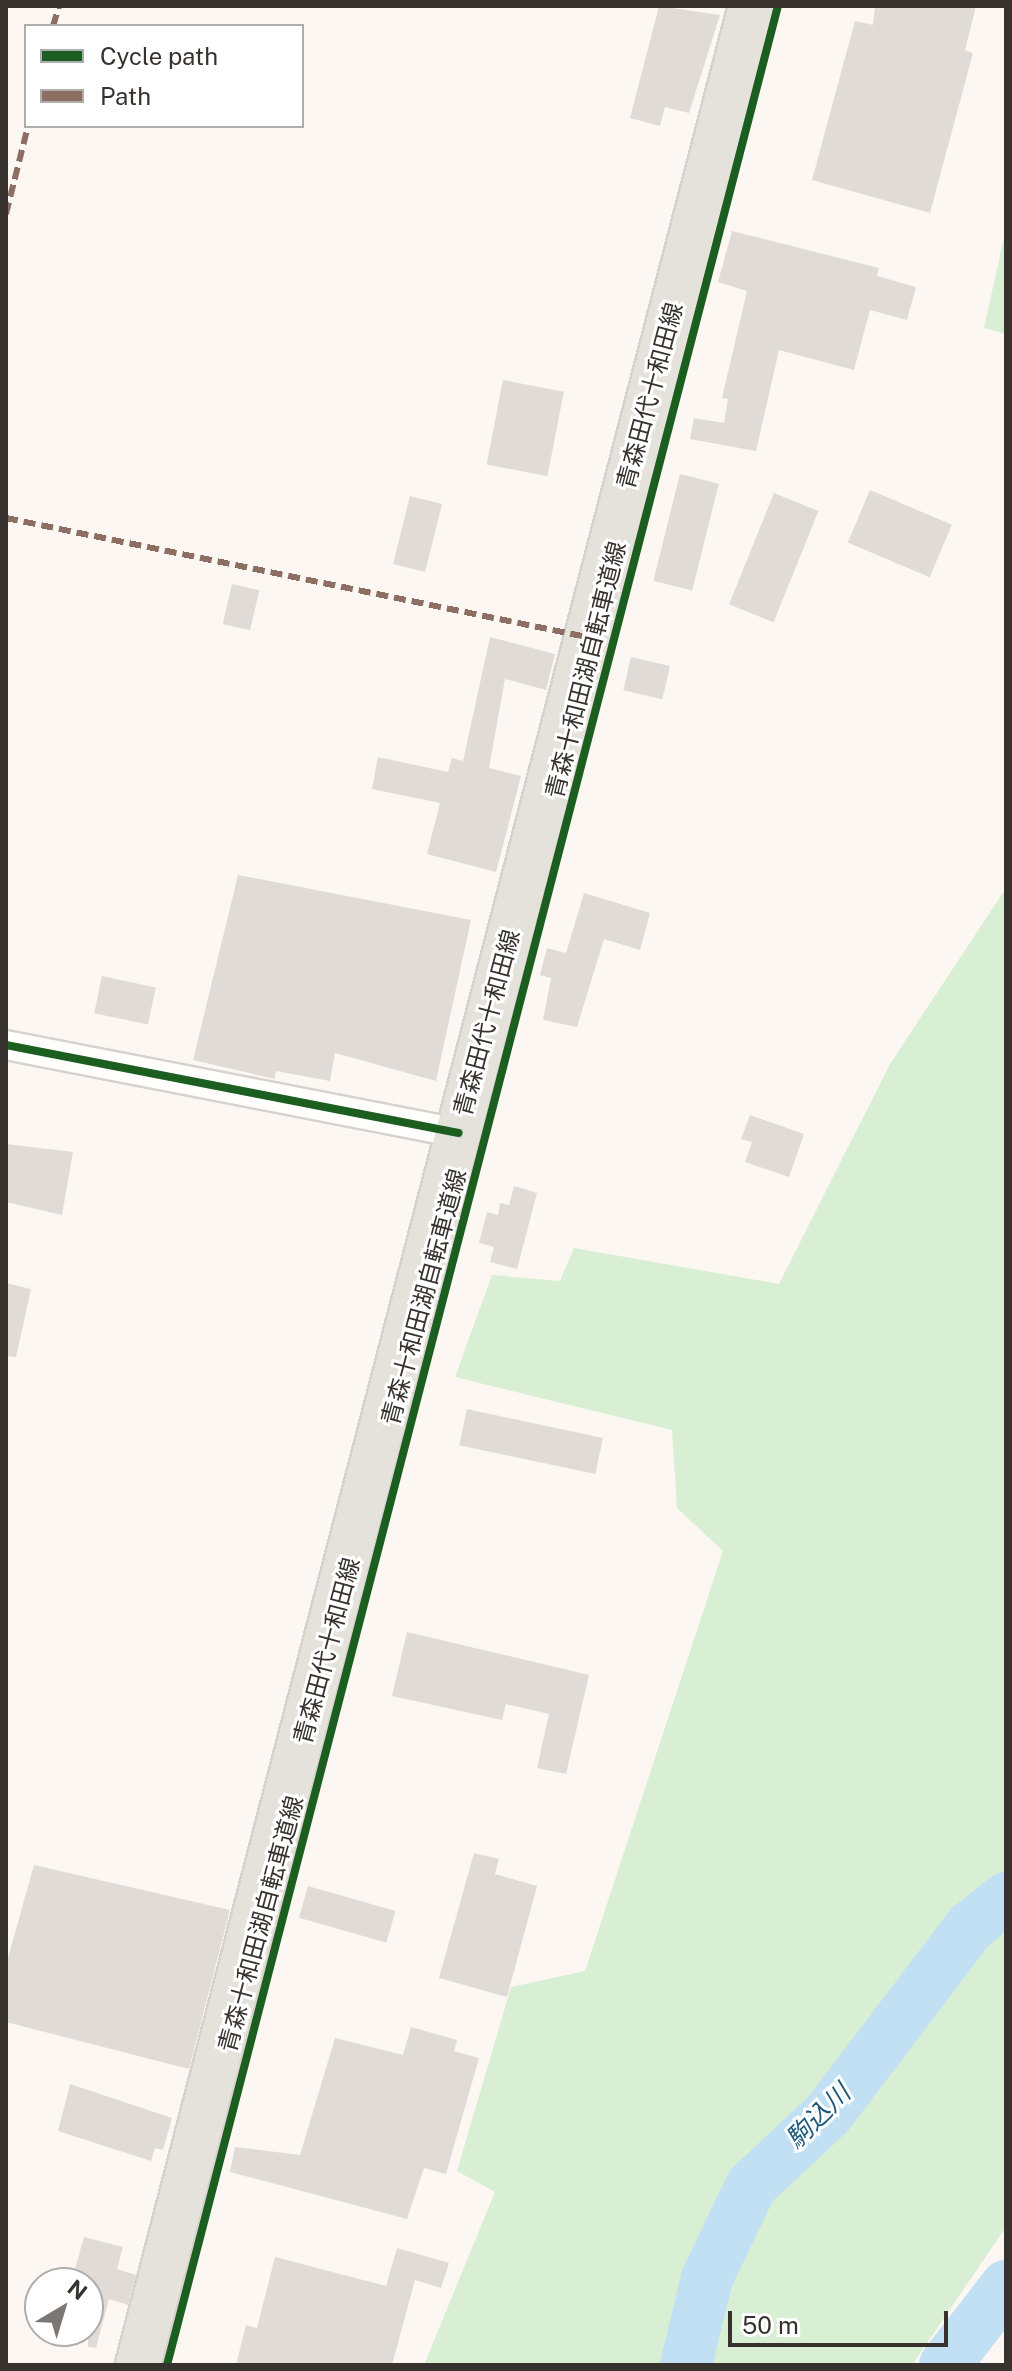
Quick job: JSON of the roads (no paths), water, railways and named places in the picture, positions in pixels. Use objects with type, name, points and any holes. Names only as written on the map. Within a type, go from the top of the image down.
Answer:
[{"type":"main road","name":"青森田代十和田線","points":[[138,2365],[751,6]]},
{"type":"street","points":[[6,1045],[459,1133]]},
{"type":"waterway","name":"駒込川","points":[[686,2365],[707,2278],[751,2186],[828,2114],[970,1927],[1006,1898]]},
{"type":"waterway","name":"駒込川","points":[[945,2365],[1006,2286]]}]
